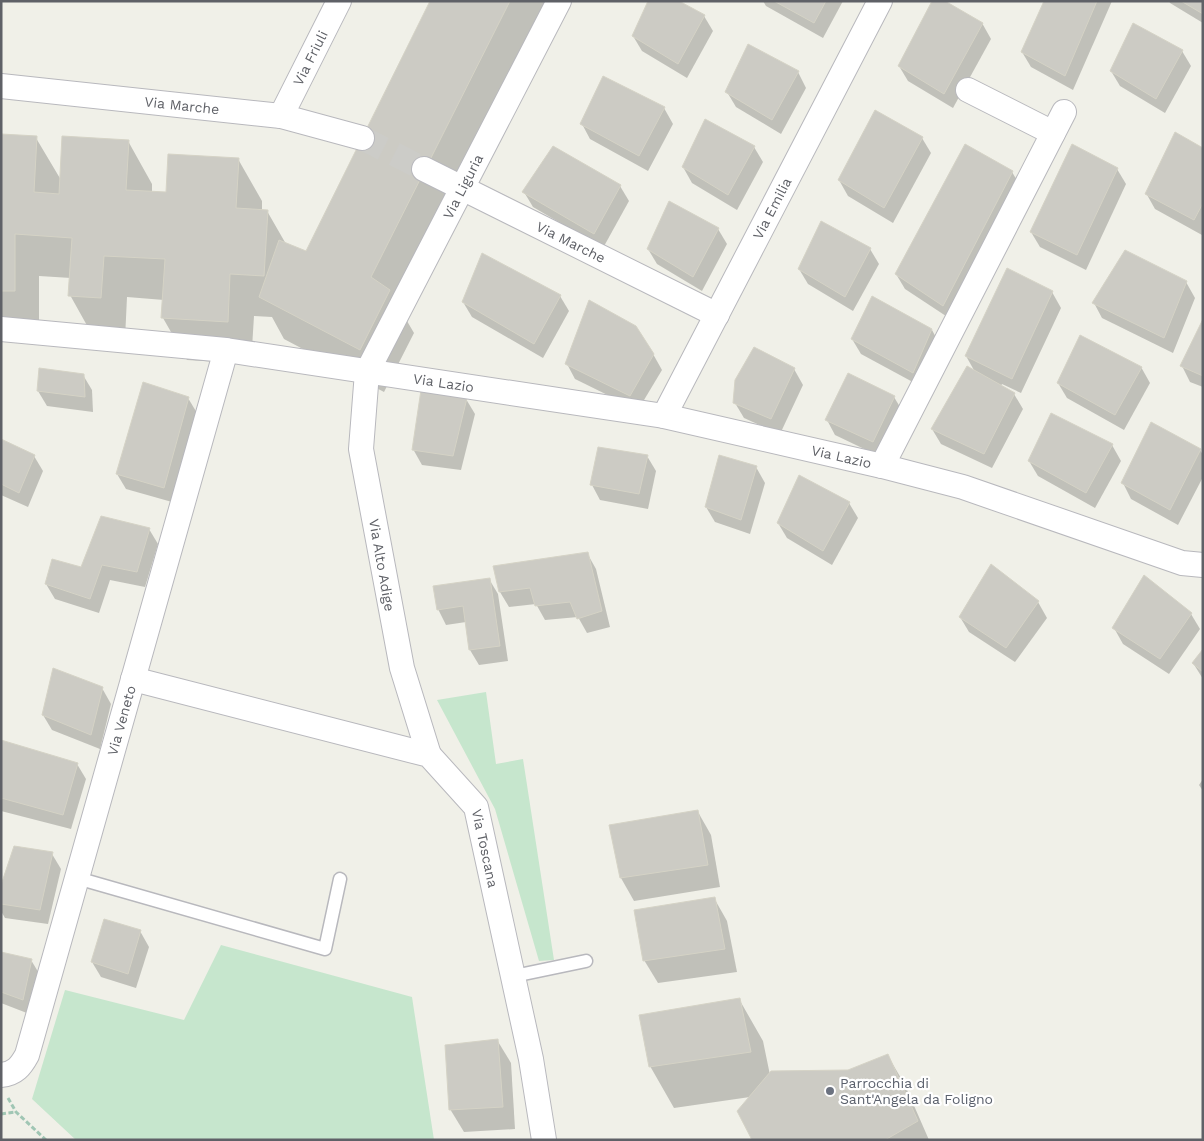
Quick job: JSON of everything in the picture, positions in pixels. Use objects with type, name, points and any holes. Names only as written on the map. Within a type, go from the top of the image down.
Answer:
[{"type":"street","name":"Via Friuli","points":[[281,116],[339,1]]},
{"type":"street","name":"Via Liguria","points":[[367,372],[559,1]]},
{"type":"street","name":"Via Emilia","points":[[664,416],[880,1]]},
{"type":"street","name":"Via Marche","points":[[1,86],[281,116],[362,138]]},
{"type":"street","points":[[968,90],[1053,133]]},
{"type":"street","name":"Via Lazio","points":[[882,466],[1064,112]]},
{"type":"street","name":"Via Marche","points":[[424,169],[717,315]]},
{"type":"street","name":"Via Lazio","points":[[2,332],[226,350],[664,416],[882,466],[963,487],[1182,563],[1203,565]]},
{"type":"street","name":"Via Veneto","points":[[1,1075],[8,1074],[21,1067],[27,1055],[226,350]]},
{"type":"street","name":"Via Alto Adige","points":[[367,372],[360,449],[402,668],[429,755]]},
{"type":"street","points":[[133,679],[429,755]]},
{"type":"street","name":"Via Toscana","points":[[429,755],[476,807],[531,1059],[544,1140]]},
{"type":"lane","points":[[77,878],[325,950],[340,879]]},
{"type":"lane","points":[[514,976],[586,961]]},
{"type":"path","points":[[1,1114],[16,1112],[46,1140]]},
{"type":"green space","points":[[486,692],[496,764],[523,759],[554,960],[539,961],[495,809],[437,700]]},
{"type":"green space","points":[[221,945],[412,997],[434,1140],[76,1140],[32,1099],[65,990],[184,1020]]},
{"type":"building","points":[[430,1],[510,1],[371,277],[390,290],[360,350],[259,297],[279,240],[306,251]]},
{"type":"building","points":[[648,1],[679,1],[705,15],[678,64],[632,36]]},
{"type":"building","points":[[774,1],[826,1],[814,23]]},
{"type":"building","points":[[932,1],[945,1],[983,23],[944,94],[898,66]]},
{"type":"building","points":[[1044,1],[1097,1],[1065,76],[1021,52]]},
{"type":"building","points":[[1181,1],[1203,1],[1203,14]]},
{"type":"building","points":[[1133,23],[1183,50],[1156,99],[1110,71]]},
{"type":"building","points":[[748,44],[799,71],[772,120],[725,92]]},
{"type":"building","points":[[603,76],[665,107],[639,156],[580,124]]},
{"type":"building","points":[[875,110],[923,137],[884,208],[838,180]]},
{"type":"building","points":[[705,119],[755,146],[728,195],[682,167]]},
{"type":"building","points":[[1175,132],[1203,148],[1203,203],[1194,220],[1145,194]]},
{"type":"building","points":[[1,134],[37,136],[34,192],[59,194],[62,136],[129,140],[126,190],[166,192],[168,154],[239,158],[236,208],[268,210],[264,276],[230,274],[228,322],[161,318],[165,259],[104,256],[101,298],[68,296],[72,238],[15,234],[15,291],[1,291]]},
{"type":"building","points":[[965,144],[1013,171],[943,306],[895,274]]},
{"type":"building","points":[[1072,144],[1118,168],[1077,255],[1030,232]]},
{"type":"building","points":[[553,146],[621,185],[594,234],[522,192]]},
{"type":"building","points":[[669,201],[719,228],[693,277],[647,249]]},
{"type":"building","points":[[821,221],[871,248],[845,297],[798,269]]},
{"type":"building","points":[[1125,250],[1187,281],[1164,338],[1092,303]]},
{"type":"building","points":[[482,253],[561,295],[534,344],[462,302]]},
{"type":"building","points":[[1007,268],[1053,291],[1012,379],[965,356]]},
{"type":"building","points":[[872,296],[932,329],[913,373],[851,339]]},
{"type":"building","points":[[589,300],[636,326],[654,354],[630,396],[565,364]]},
{"type":"building","points":[[1203,319],[1203,376],[1180,366]]},
{"type":"building","points":[[1080,335],[1142,367],[1115,415],[1057,383]]},
{"type":"building","points":[[754,347],[795,368],[771,419],[733,403],[735,380]]},
{"type":"building","points":[[967,366],[1015,393],[984,454],[931,429]]},
{"type":"building","points":[[39,368],[84,374],[85,397],[37,391]]},
{"type":"building","points":[[848,373],[895,396],[873,442],[825,420]]},
{"type":"building","points":[[143,382],[189,397],[164,488],[116,474]]},
{"type":"building","points":[[421,390],[467,398],[453,456],[412,450]]},
{"type":"building","points":[[1051,413],[1113,444],[1086,493],[1028,461]]},
{"type":"building","points":[[1151,422],[1201,449],[1170,510],[1121,483]]},
{"type":"building","points":[[1,439],[35,455],[19,493],[1,484]]},
{"type":"building","points":[[598,447],[648,455],[639,494],[590,485]]},
{"type":"building","points":[[719,455],[757,466],[741,520],[705,507]]},
{"type":"building","points":[[799,475],[850,502],[823,551],[777,523]]},
{"type":"building","points":[[101,516],[150,528],[137,572],[102,565],[90,599],[45,584],[52,559],[81,567]]},
{"type":"building","points":[[588,552],[602,611],[577,619],[570,602],[535,606],[530,588],[499,592],[493,566]]},
{"type":"building","points":[[991,564],[1039,601],[1006,648],[959,617]]},
{"type":"building","points":[[1144,575],[1192,613],[1160,659],[1112,628]]},
{"type":"building","points":[[490,578],[500,646],[469,650],[463,606],[437,610],[433,586]]},
{"type":"building","points":[[1203,649],[1203,672],[1192,663]]},
{"type":"building","points":[[53,668],[103,687],[91,735],[42,715]]},
{"type":"building","points":[[1,740],[78,763],[63,815],[1,798]]},
{"type":"building","points":[[698,810],[708,865],[620,878],[609,825]]},
{"type":"building","points":[[14,846],[53,852],[40,910],[1,904],[1,885]]},
{"type":"building","points":[[715,897],[725,949],[643,961],[634,910]]},
{"type":"building","points":[[104,919],[141,930],[128,974],[91,962]]},
{"type":"building","points":[[1,952],[32,959],[23,1000],[1,992]]},
{"type":"building","points":[[740,998],[751,1052],[649,1067],[639,1015]]},
{"type":"building","points":[[498,1039],[503,1107],[449,1110],[445,1045]]},
{"type":"building","name":"Parrocchia di Sant'Angela da Foligno","points":[[888,1054],[918,1121],[885,1140],[752,1140],[737,1111],[771,1071],[848,1070]]},
{"type":"tunnel","points":[[362,138],[424,169]]},
{"type":"place","name":"Parrocchia di Sant'Angela da Foligno","points":[[830,1091]]}]
